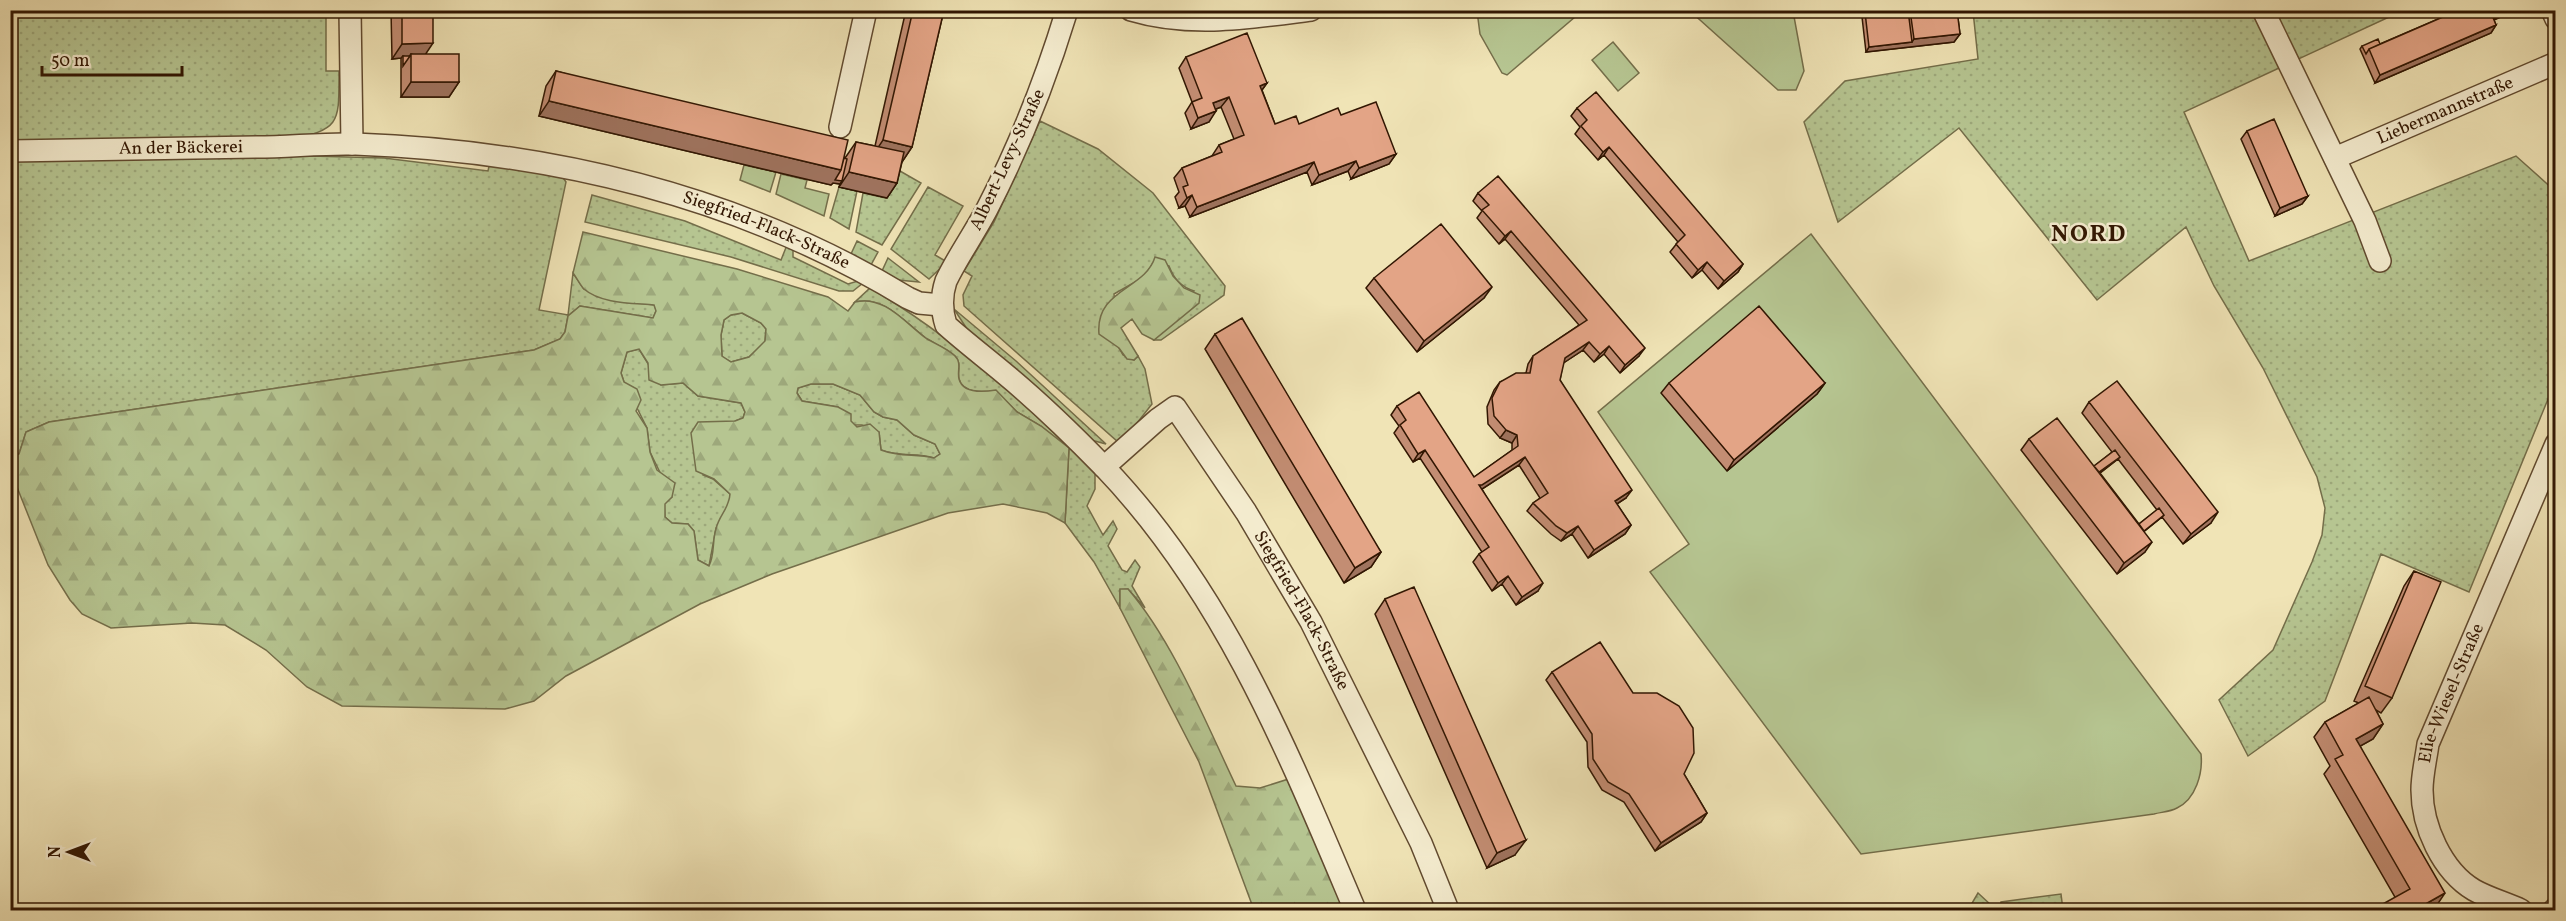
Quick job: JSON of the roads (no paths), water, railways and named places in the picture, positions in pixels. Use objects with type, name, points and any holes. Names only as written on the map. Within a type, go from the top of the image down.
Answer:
[{"type":"street","points":[[350,10],[352,144]]},
{"type":"street","points":[[840,127],[866,10]]},
{"type":"street","name":"Albert-Levy-Straße","points":[[941,305],[946,281],[987,209],[1031,115],[1067,10]]},
{"type":"street","points":[[1131,10],[1158,18],[1187,21],[1227,20],[1311,10]]},
{"type":"street","points":[[2263,10],[2366,221],[2380,261]]},
{"type":"street","points":[[2552,10],[2556,19]]},
{"type":"street","name":"Liebermannstraße","points":[[2335,158],[2556,63]]},
{"type":"street","name":"An der Bäckerei","points":[[10,150],[352,144]]},
{"type":"street","name":"Siegfried-Flack-Straße","points":[[352,144],[510,157],[578,169],[643,186],[742,217],[837,258],[919,303],[941,305]]},
{"type":"street","points":[[941,305],[946,325],[1044,409],[1104,467],[1176,555],[1244,662],[1286,746],[1355,910]]},
{"type":"street","name":"Siegfried-Flack-Straße","points":[[1104,467],[1158,419],[1175,407],[1246,512],[1311,622],[1421,843],[1448,910]]},
{"type":"street","name":"Elie-Wiesel-Straße","points":[[2521,910],[2474,890],[2458,878],[2442,857],[2428,829],[2422,790],[2428,744],[2556,444]]},
{"type":"district","name":"NORD","points":[[2089,235]]}]
